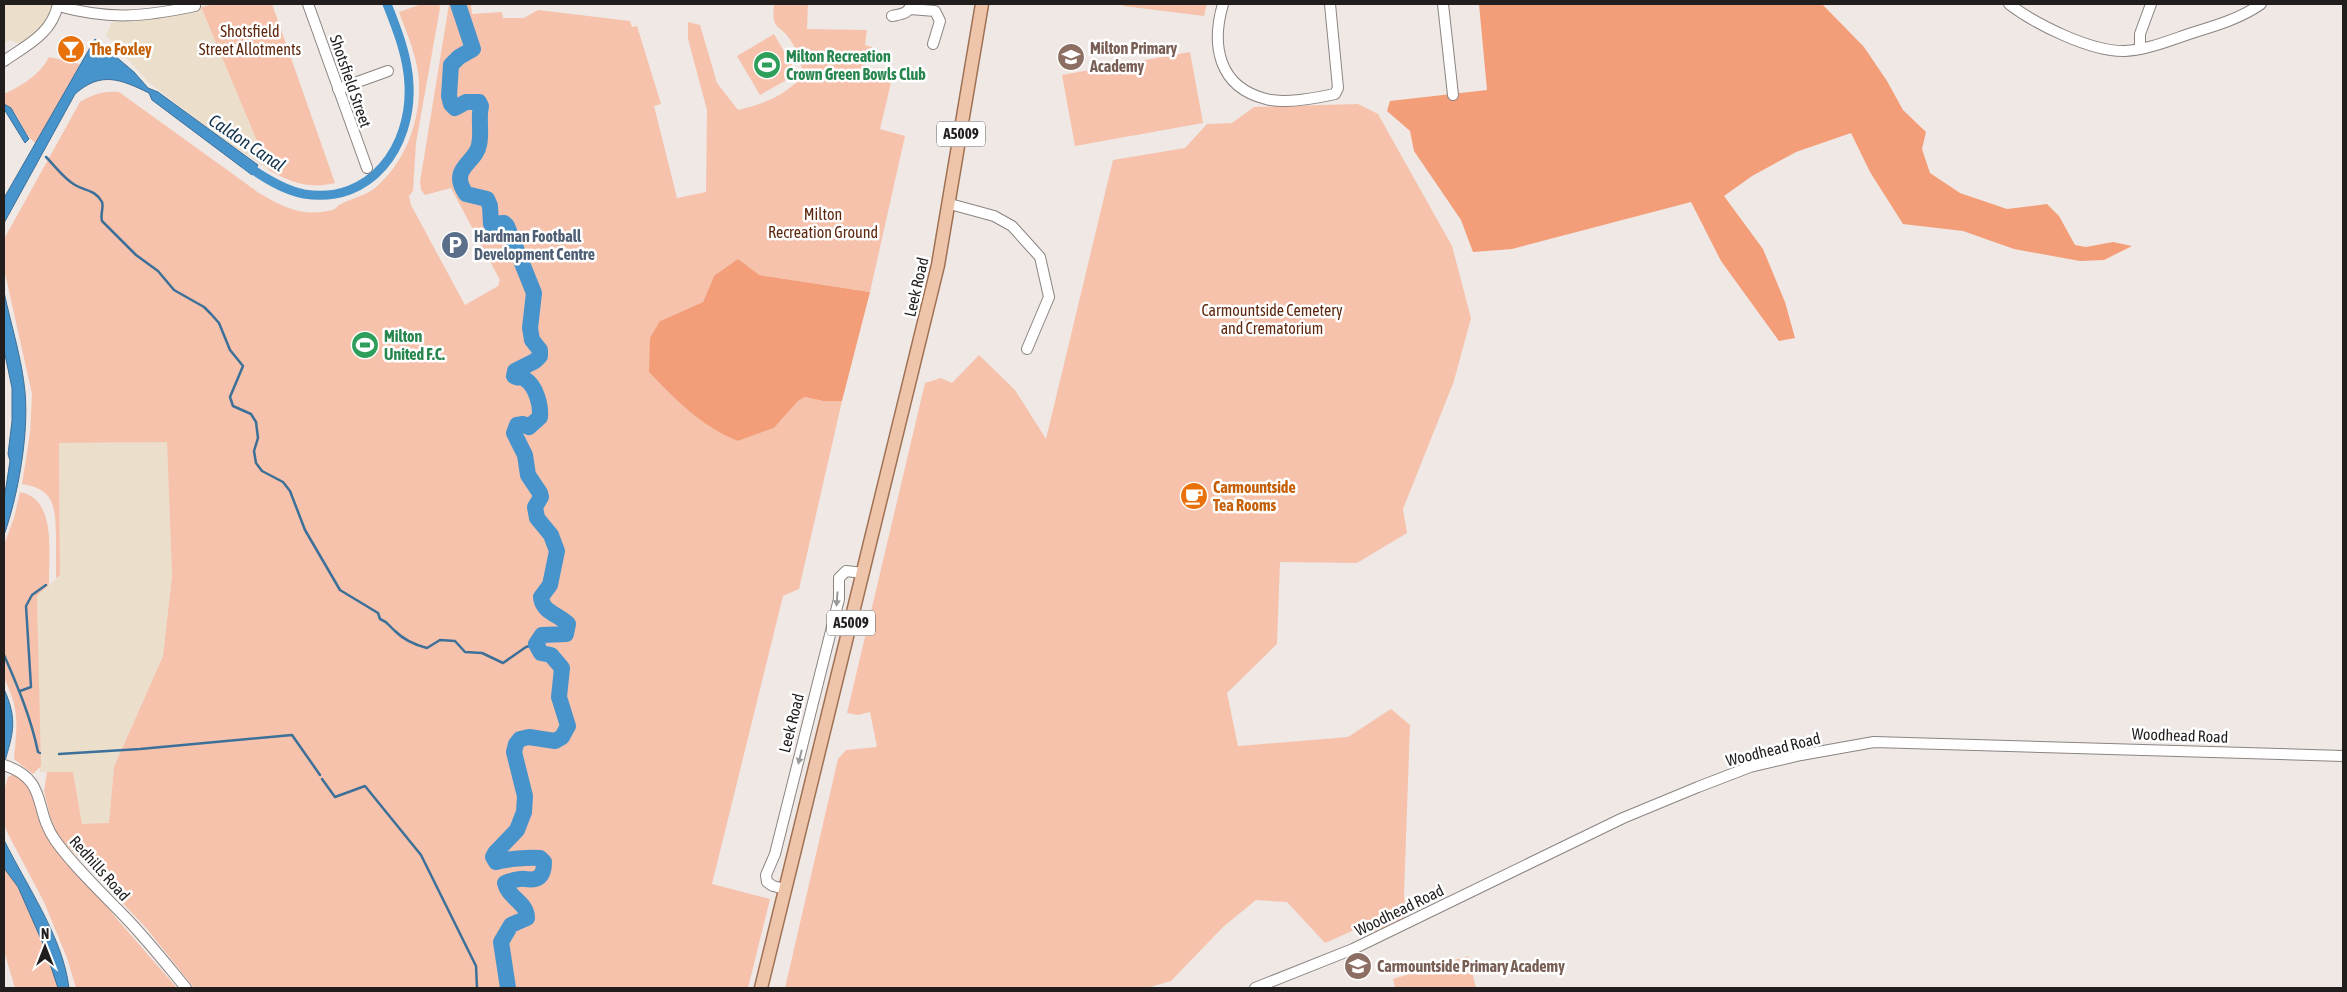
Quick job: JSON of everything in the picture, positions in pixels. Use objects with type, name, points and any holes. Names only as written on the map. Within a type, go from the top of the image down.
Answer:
[{"type":"main road","name":"Leek Road","points":[[761,988],[925,321],[950,204],[982,4]]},
{"type":"street","name":"Shotsfield Street","points":[[308,4],[366,168]]},
{"type":"street","points":[[1223,4],[1216,36],[1220,62],[1238,84],[1267,100],[1281,101],[1335,94],[1338,88],[1338,80],[1330,4]]},
{"type":"street","points":[[1443,4],[1453,95]]},
{"type":"street","points":[[2009,4],[2025,16],[2050,29],[2102,48],[2124,51],[2140,49],[2236,19],[2261,4]]},
{"type":"street","points":[[2140,49],[2140,34],[2151,4]]},
{"type":"street","points":[[4,61],[51,26],[58,5],[95,15],[124,17],[155,14],[195,6]]},
{"type":"street","points":[[892,16],[905,14],[911,6],[935,11],[940,21],[933,44]]},
{"type":"street","points":[[338,89],[388,71]]},
{"type":"street","points":[[950,204],[994,216],[1012,226],[1040,257],[1049,297],[1027,349]]},
{"type":"street","name":"Leek Road","points":[[785,889],[773,886],[767,882],[766,875],[776,854],[838,599],[839,578],[846,571],[863,573]]},
{"type":"street","name":"Woodhead Road","points":[[1255,988],[1353,949],[1623,818],[1750,767],[1801,754],[1874,742],[2343,756]]},
{"type":"street","name":"Redhills Road","points":[[8,767],[23,774],[37,789],[54,839],[137,930],[186,988]]},
{"type":"shaded area","points":[[4,4],[52,4],[46,23],[38,33],[20,44],[10,40],[4,44]]},
{"type":"shaded area","points":[[1479,4],[1822,4],[1864,47],[1887,81],[1903,110],[1926,132],[1922,149],[1930,173],[1960,193],[2007,209],[2047,204],[2059,216],[2075,245],[2086,247],[2113,242],[2132,246],[2104,260],[2080,261],[2014,249],[1963,231],[1903,224],[1870,172],[1851,133],[1796,152],[1752,176],[1724,196],[1763,249],[1785,302],[1795,338],[1779,341],[1721,261],[1691,202],[1512,249],[1473,252],[1461,220],[1414,151],[1410,131],[1387,111],[1390,101],[1487,90]]},
{"type":"shaded area","points":[[201,7],[269,170],[221,138],[148,82],[106,35],[113,19],[174,15]]},
{"type":"shaded area","points":[[738,259],[759,275],[870,292],[842,401],[823,401],[805,397],[798,401],[774,428],[738,441],[712,428],[701,420],[679,402],[649,372],[650,338],[660,321],[703,302],[714,276]]},
{"type":"shaded area","points":[[167,442],[172,576],[163,656],[114,767],[109,824],[82,824],[73,772],[40,772],[37,596],[60,575],[59,443]]},
{"type":"green space","name":"Shotsfield Street Allotments","points":[[214,4],[272,4],[335,183],[325,185],[300,184],[269,170],[201,7]]},
{"type":"green space","name":"Milton Recreation Ground","points":[[422,4],[439,4],[440,8],[416,143],[413,191],[409,196],[411,205],[465,305],[498,286],[500,280],[451,188],[425,195],[421,190],[420,182],[449,4],[471,4],[472,14],[502,12],[503,18],[524,18],[538,10],[630,21],[632,27],[637,26],[661,104],[654,106],[677,198],[706,192],[707,110],[688,39],[688,22],[700,25],[717,83],[738,110],[774,98],[790,88],[804,74],[793,45],[787,35],[775,24],[774,4],[808,4],[807,29],[867,30],[865,45],[872,47],[862,75],[891,83],[880,129],[905,136],[870,292],[758,275],[714,276],[703,302],[660,321],[738,441],[774,428],[798,401],[805,397],[823,401],[842,401],[799,589],[783,596],[712,884],[770,899],[748,988],[194,988],[147,929],[59,838],[50,816],[44,791],[47,772],[73,772],[82,824],[109,823],[114,767],[163,656],[172,576],[167,442],[59,443],[60,575],[56,578],[56,525],[54,508],[47,495],[41,490],[22,484],[30,433],[32,394],[4,269],[4,239],[80,102],[94,95],[108,92],[119,92],[259,193],[287,207],[308,212],[329,211],[371,191],[385,178],[402,155],[417,114],[419,85],[417,66],[399,12]]},
{"type":"green space","points":[[1123,4],[1207,4],[1204,16],[1123,6]]},
{"type":"green space","name":"Milton Recreation Crown Green Bowls Club","points":[[774,34],[797,74],[760,95],[737,56]]},
{"type":"green space","points":[[1190,52],[1203,123],[1075,146],[1062,75]]},
{"type":"green space","points":[[49,57],[80,64],[36,143],[27,134],[14,112],[4,104],[4,94],[35,75]]},
{"type":"green space","name":"Carmountside Cemetery and Crematorium","points":[[1358,104],[1378,114],[1452,246],[1471,318],[1454,381],[1403,509],[1407,533],[1357,563],[1280,562],[1277,644],[1227,693],[1238,746],[1348,737],[1391,709],[1410,725],[1404,894],[1406,917],[1375,933],[1370,923],[1325,943],[1287,902],[1256,900],[1223,927],[1171,981],[1147,988],[785,988],[838,759],[846,750],[877,747],[870,712],[858,715],[847,713],[925,383],[941,378],[952,383],[979,355],[1015,390],[1046,439],[1113,160],[1185,148],[1207,124],[1232,123],[1254,107]]},
{"type":"green space","points":[[20,492],[32,497],[40,505],[46,517],[49,545],[49,585],[37,596],[41,766],[33,774],[14,759],[16,717],[13,700],[4,678],[4,545],[14,518]]},
{"type":"green space","points":[[14,774],[29,783],[47,832],[116,918],[177,988],[76,988],[67,958],[44,902],[6,830],[3,810],[5,790],[8,777]]},
{"type":"green space","points":[[4,868],[18,888],[26,905],[58,988],[15,988],[4,951]]},
{"type":"green space","points":[[1468,956],[1476,988],[1395,988],[1393,979]]},
{"type":"water","points":[[95,39],[134,72],[148,88],[158,92],[258,165],[252,175],[152,100],[149,93],[120,81],[102,80],[93,82],[75,94],[4,223],[4,198]]},
{"type":"water","points":[[4,104],[11,108],[29,139],[25,143],[4,109]]},
{"type":"water","points":[[4,292],[21,367],[26,409],[24,445],[18,484],[4,535],[4,500],[10,461],[8,454],[12,421],[12,388],[4,350]]},
{"type":"water","points":[[4,689],[13,718],[13,727],[4,764]]},
{"type":"water","points":[[4,840],[52,931],[65,969],[69,988],[58,988],[44,946],[18,887],[4,868]]},
{"type":"waterway","name":"Caldon Canal","points":[[246,165],[288,189],[304,194],[328,195],[349,190],[367,180],[383,166],[395,149],[403,129],[408,108],[409,85],[404,54],[387,4]]},
{"type":"waterway","points":[[458,4],[473,49],[459,57],[451,65],[449,96],[451,104],[455,108],[466,102],[479,102],[481,106],[479,145],[477,151],[461,172],[461,185],[466,194],[487,199],[490,206],[491,224],[504,223],[507,226],[534,293],[530,328],[532,340],[540,350],[540,356],[535,361],[515,371],[514,376],[524,378],[532,386],[539,402],[540,417],[529,427],[523,424],[517,425],[514,433],[525,455],[528,475],[540,493],[541,497],[535,507],[537,518],[551,535],[557,551],[550,585],[541,597],[542,602],[547,609],[568,624],[566,634],[542,635],[536,644],[541,653],[551,655],[562,668],[559,697],[568,726],[562,737],[555,741],[529,737],[520,739],[516,744],[514,752],[525,796],[524,812],[517,830],[493,857],[496,862],[524,858],[540,858],[544,862],[542,874],[537,878],[518,879],[505,883],[510,893],[524,908],[527,918],[511,925],[501,942],[508,988]]},
{"type":"waterway","points":[[46,157],[63,176],[100,198],[102,202],[102,221],[136,255],[158,271],[174,290],[204,307],[219,323],[230,350],[243,366],[230,397],[233,406],[251,414],[256,422],[258,438],[254,451],[256,463],[262,471],[283,482],[290,491],[305,530],[340,590],[378,613],[380,619],[402,637],[423,647],[427,648],[440,640],[455,641],[465,652],[482,653],[503,663],[526,647],[536,644]]},
{"type":"waterway","points":[[20,691],[31,687],[26,606],[32,595],[46,585]]},
{"type":"waterway","points":[[4,655],[24,703],[38,752],[40,753]]},
{"type":"waterway","points":[[59,754],[140,749],[292,735],[320,775]]},
{"type":"waterway","points":[[322,779],[335,797],[365,786],[421,855],[476,966],[477,988]]},
{"type":"place","name":"The Foxley","points":[[71,49]]},
{"type":"place","name":"Milton Primary Academy","points":[[1071,57]]},
{"type":"place","name":"Milton Recreation Crown Green Bowls Club","points":[[767,65]]},
{"type":"place","name":"Hardman Football Development Centre","points":[[455,245]]},
{"type":"place","name":"Milton United F.C.","points":[[365,345]]},
{"type":"place","name":"Carmountside Tea Rooms","points":[[1194,496]]},
{"type":"place","name":"Carmountside Primary Academy","points":[[1358,966]]}]
